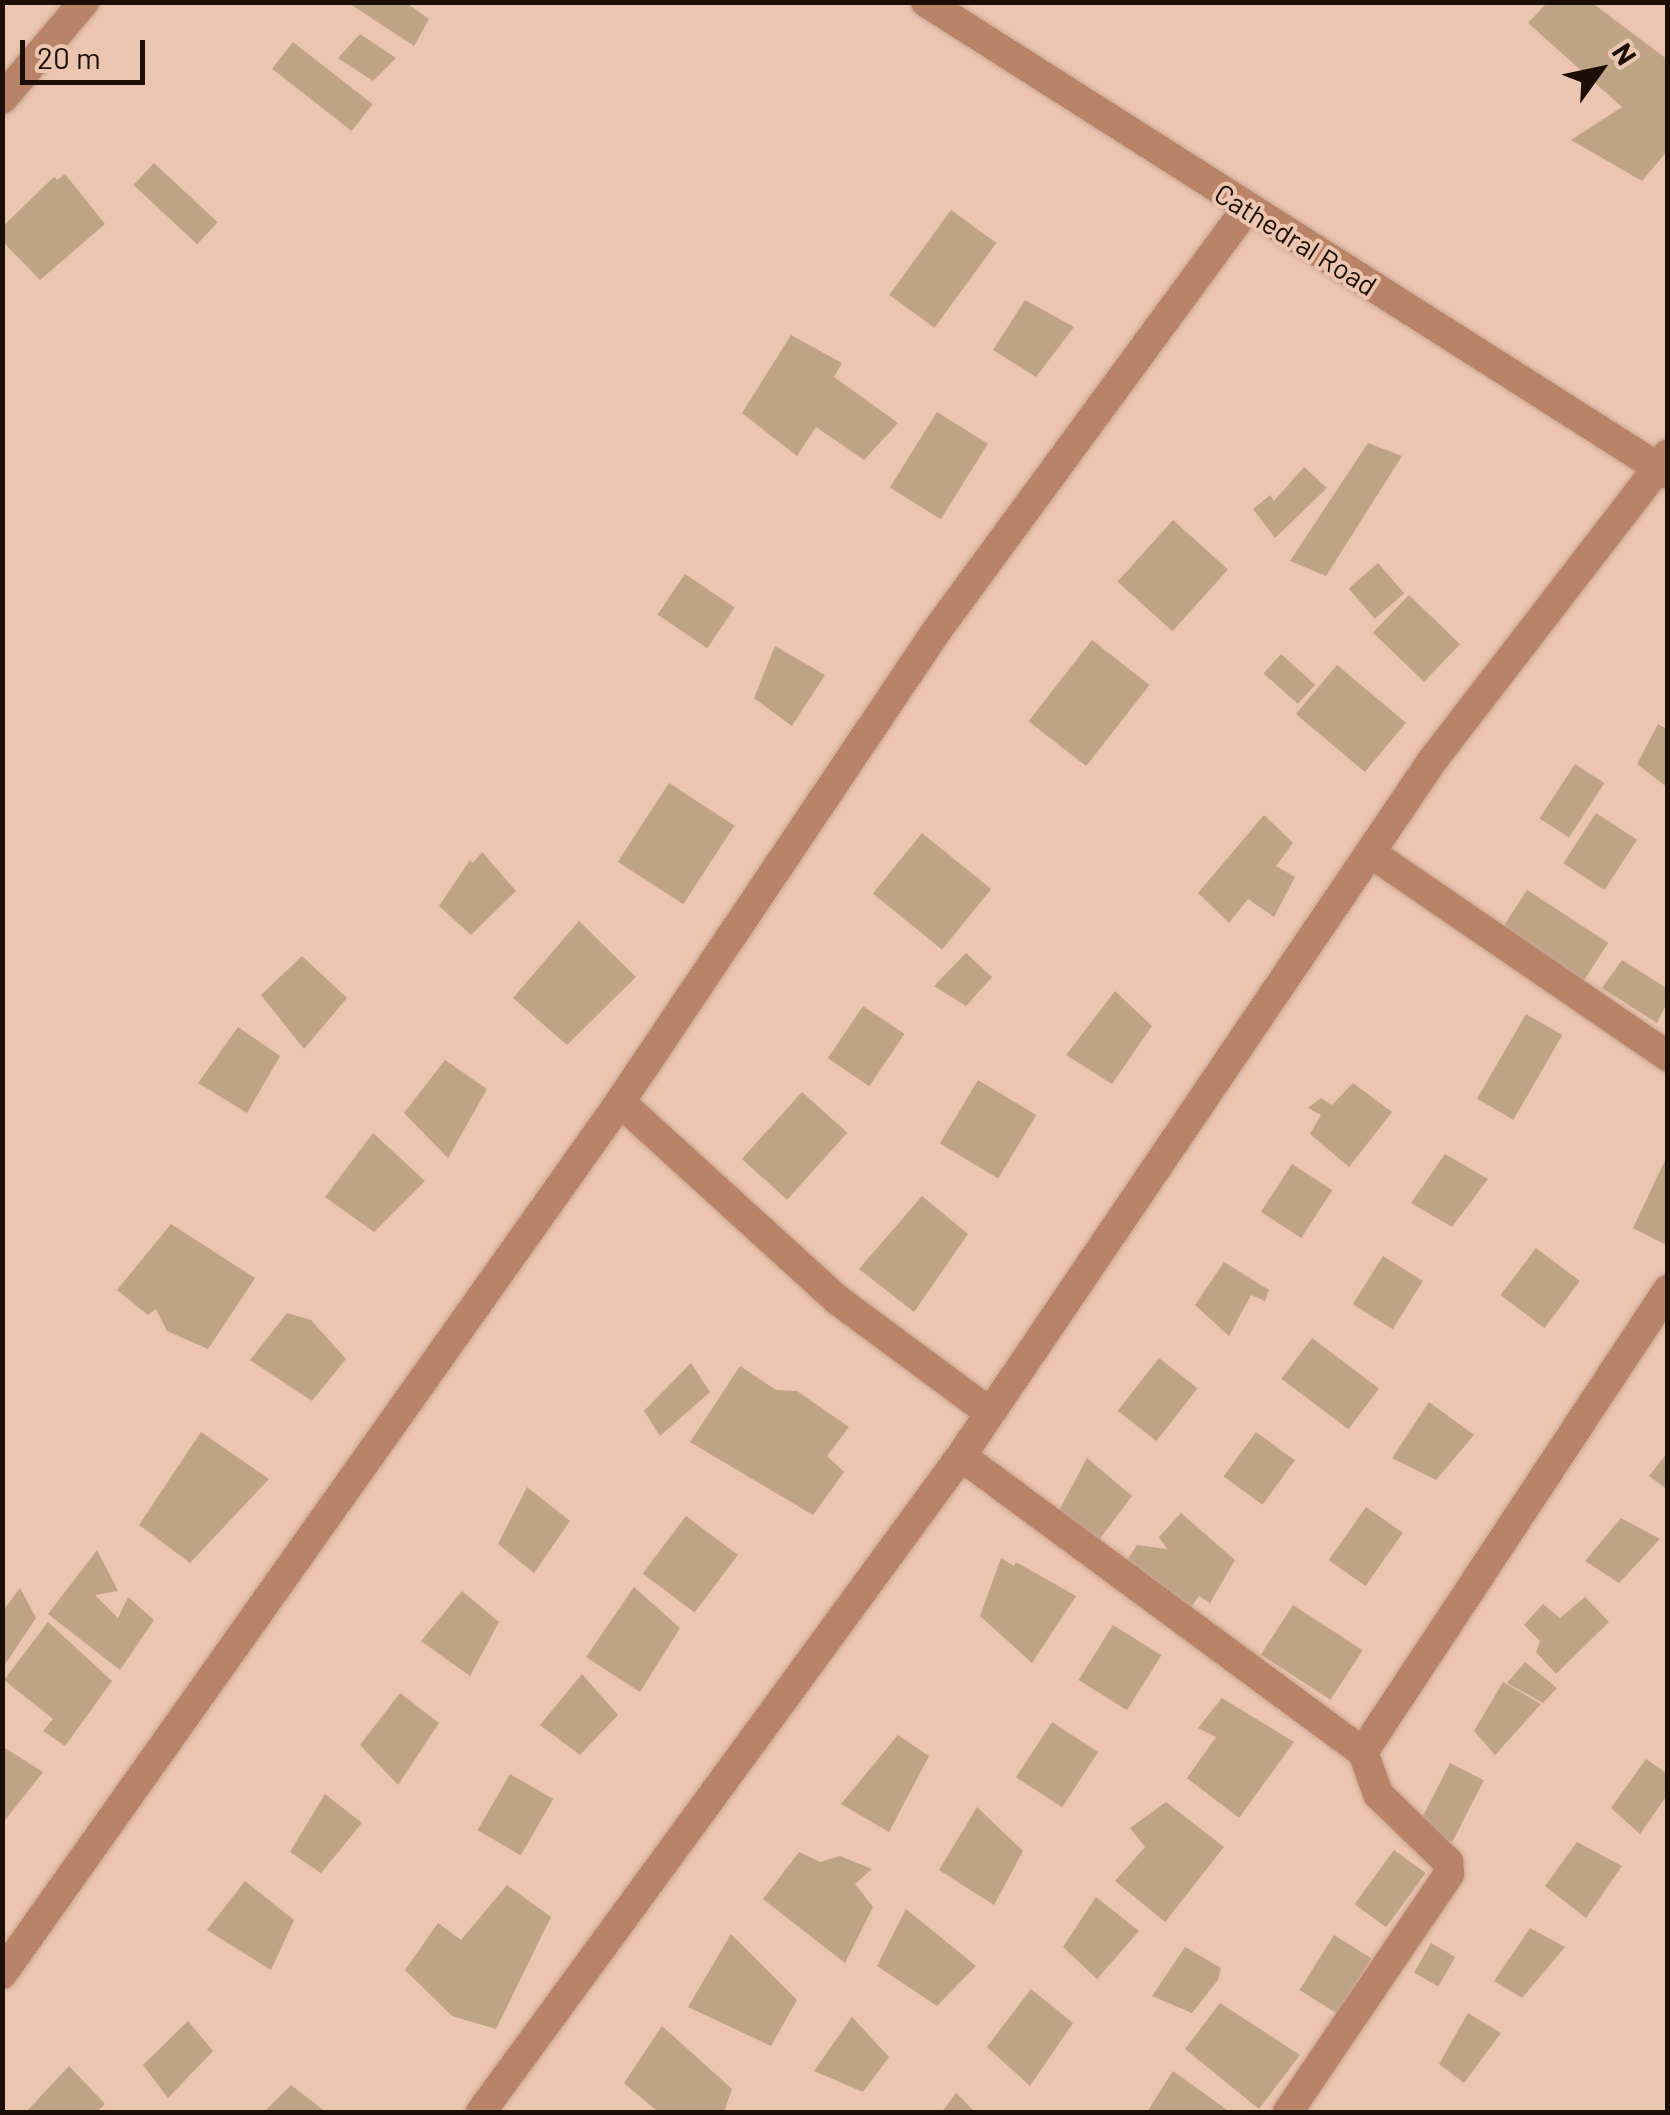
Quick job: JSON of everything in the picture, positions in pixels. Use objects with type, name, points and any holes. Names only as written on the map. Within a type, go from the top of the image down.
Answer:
[{"type":"street","points":[[2,100],[84,2]]},
{"type":"street","name":"Cathedral Road","points":[[926,2],[1247,208],[1664,465]]},
{"type":"street","points":[[2,1974],[620,1102],[934,633],[1247,208]]},
{"type":"street","points":[[481,2112],[961,1456],[1432,761],[1664,465]]},
{"type":"street","points":[[1371,852],[1668,1056]]},
{"type":"street","points":[[620,1102],[839,1301],[989,1412]]},
{"type":"street","points":[[1363,1752],[1668,1290]]},
{"type":"street","points":[[961,1456],[1363,1752],[1378,1794],[1442,1853],[1449,1874],[1288,2112]]},
{"type":"building","points":[[347,2],[405,2],[429,19],[414,46]]},
{"type":"building","points":[[1548,2],[1591,2],[1668,60],[1668,150],[1642,181],[1571,140],[1622,107],[1528,23]]},
{"type":"building","points":[[360,34],[396,58],[373,81],[338,58]]},
{"type":"building","points":[[293,42],[373,104],[352,131],[272,69]]},
{"type":"building","points":[[154,163],[218,222],[197,244],[134,185]]},
{"type":"building","points":[[65,174],[105,224],[40,280],[2,241],[2,227],[54,177],[57,180]]},
{"type":"building","points":[[951,210],[996,243],[935,328],[889,295]]},
{"type":"building","points":[[1025,300],[1074,327],[1036,377],[993,350]]},
{"type":"building","points":[[791,335],[842,363],[834,377],[898,423],[864,460],[816,427],[797,456],[742,413]]},
{"type":"building","points":[[937,412],[988,444],[941,519],[890,487]]},
{"type":"building","points":[[1368,443],[1402,456],[1326,576],[1290,561]]},
{"type":"building","points":[[1304,467],[1327,488],[1275,538],[1253,509],[1270,495],[1274,501]]},
{"type":"building","points":[[1173,520],[1228,570],[1172,631],[1117,582]]},
{"type":"building","points":[[1378,563],[1404,593],[1375,619],[1349,589]]},
{"type":"building","points":[[685,574],[735,608],[707,648],[658,615]]},
{"type":"building","points":[[1409,595],[1460,644],[1424,682],[1373,632]]},
{"type":"building","points":[[1092,640],[1150,685],[1086,766],[1029,721]]},
{"type":"building","points":[[775,646],[825,675],[792,726],[754,698]]},
{"type":"building","points":[[1281,654],[1315,685],[1298,704],[1264,673]]},
{"type":"building","points":[[1337,665],[1406,723],[1365,772],[1296,714]]},
{"type":"building","points":[[1658,724],[1668,730],[1668,788],[1637,764]]},
{"type":"building","points":[[1575,764],[1604,783],[1569,838],[1540,819]]},
{"type":"building","points":[[669,783],[734,825],[683,904],[618,862]]},
{"type":"building","points":[[1596,813],[1637,840],[1604,890],[1563,863]]},
{"type":"building","points":[[1264,815],[1293,843],[1276,866],[1295,877],[1274,917],[1248,899],[1229,923],[1198,893]]},
{"type":"building","points":[[922,833],[991,889],[942,950],[873,894]]},
{"type":"building","points":[[482,852],[516,891],[471,935],[439,906],[470,860],[473,863]]},
{"type":"building","points":[[1527,890],[1608,943],[1582,984],[1500,931]]},
{"type":"building","points":[[579,921],[636,977],[567,1045],[513,998]]},
{"type":"building","points":[[966,953],[992,977],[966,1006],[934,986]]},
{"type":"building","points":[[302,956],[347,998],[304,1049],[261,995]]},
{"type":"building","points":[[1622,960],[1668,989],[1668,1001],[1657,1023],[1602,988]]},
{"type":"building","points":[[1115,991],[1152,1026],[1112,1084],[1066,1055]]},
{"type":"building","points":[[863,1006],[904,1034],[869,1086],[828,1058]]},
{"type":"building","points":[[1526,1014],[1562,1035],[1513,1120],[1477,1099]]},
{"type":"building","points":[[238,1027],[280,1056],[247,1113],[198,1083]]},
{"type":"building","points":[[445,1060],[487,1089],[448,1158],[404,1113]]},
{"type":"building","points":[[978,1080],[1036,1115],[998,1178],[940,1143]]},
{"type":"building","points":[[1353,1083],[1392,1112],[1349,1167],[1310,1134],[1321,1115],[1308,1108],[1321,1098],[1332,1105]]},
{"type":"building","points":[[802,1092],[847,1133],[787,1200],[742,1159]]},
{"type":"building","points":[[373,1133],[425,1181],[374,1232],[325,1197]]},
{"type":"building","points":[[1445,1154],[1488,1179],[1452,1227],[1411,1203]]},
{"type":"building","points":[[1668,1154],[1668,1246],[1633,1228]]},
{"type":"building","points":[[1292,1164],[1332,1190],[1301,1238],[1261,1212]]},
{"type":"building","points":[[922,1196],[968,1234],[914,1312],[859,1269]]},
{"type":"building","points":[[171,1224],[255,1278],[208,1349],[167,1331],[156,1309],[148,1315],[117,1290]]},
{"type":"building","points":[[1536,1248],[1580,1281],[1544,1328],[1500,1295]]},
{"type":"building","points":[[1383,1256],[1423,1281],[1393,1329],[1353,1304]]},
{"type":"building","points":[[1224,1262],[1269,1290],[1265,1301],[1251,1295],[1229,1336],[1195,1305]]},
{"type":"building","points":[[287,1313],[311,1320],[346,1359],[312,1401],[250,1360]]},
{"type":"building","points":[[1312,1338],[1379,1389],[1348,1429],[1281,1379]]},
{"type":"building","points":[[1159,1358],[1198,1388],[1156,1441],[1118,1411]]},
{"type":"building","points":[[691,1363],[710,1392],[660,1436],[644,1411]]},
{"type":"building","points":[[740,1366],[776,1390],[797,1391],[849,1427],[827,1456],[844,1472],[813,1515],[690,1442]]},
{"type":"building","points":[[1429,1402],[1474,1435],[1436,1480],[1392,1458]]},
{"type":"building","points":[[201,1432],[269,1479],[190,1563],[139,1525]]},
{"type":"building","points":[[1256,1432],[1295,1460],[1263,1505],[1224,1476]]},
{"type":"building","points":[[1668,1452],[1668,1490],[1649,1476]]},
{"type":"building","points":[[1087,1458],[1132,1496],[1099,1540],[1054,1520]]},
{"type":"building","points":[[527,1487],[570,1521],[534,1573],[498,1544]]},
{"type":"building","points":[[1366,1507],[1403,1533],[1366,1586],[1329,1560]]},
{"type":"building","points":[[1181,1513],[1235,1560],[1210,1603],[1199,1596],[1184,1617],[1124,1565],[1137,1545],[1167,1549],[1159,1537]]},
{"type":"building","points":[[686,1516],[738,1555],[695,1613],[643,1574]]},
{"type":"building","points":[[1621,1518],[1660,1539],[1619,1583],[1585,1561]]},
{"type":"building","points":[[97,1550],[118,1591],[95,1595],[118,1618],[128,1597],[154,1620],[120,1670],[48,1614]]},
{"type":"building","points":[[1001,1558],[1014,1566],[1016,1562],[1076,1596],[1032,1663],[980,1616]]},
{"type":"building","points":[[634,1587],[680,1628],[640,1692],[586,1657]]},
{"type":"building","points":[[20,1588],[36,1618],[2,1669],[2,1612]]},
{"type":"building","points":[[462,1591],[499,1622],[470,1676],[421,1641]]},
{"type":"building","points":[[1585,1597],[1609,1622],[1556,1674],[1536,1652],[1540,1641],[1524,1625],[1543,1604],[1560,1618]]},
{"type":"building","points":[[1293,1605],[1363,1650],[1330,1700],[1261,1654]]},
{"type":"building","points":[[48,1622],[112,1681],[65,1746],[43,1731],[53,1719],[4,1680]]},
{"type":"building","points":[[1113,1625],[1161,1655],[1127,1710],[1079,1680]]},
{"type":"building","points":[[1525,1662],[1557,1688],[1543,1703],[1507,1683]]},
{"type":"building","points":[[582,1674],[618,1715],[580,1755],[540,1725]]},
{"type":"building","points":[[1503,1682],[1541,1704],[1495,1755],[1474,1731]]},
{"type":"building","points":[[400,1693],[439,1723],[398,1785],[360,1745]]},
{"type":"building","points":[[1222,1698],[1294,1742],[1239,1818],[1187,1778],[1216,1737],[1198,1728]]},
{"type":"building","points":[[1052,1722],[1098,1752],[1062,1807],[1016,1777]]},
{"type":"building","points":[[898,1735],[929,1756],[889,1832],[841,1804]]},
{"type":"building","points":[[2,1746],[43,1772],[2,1824]]},
{"type":"building","points":[[1646,1759],[1668,1774],[1668,1794],[1640,1834],[1611,1808]]},
{"type":"building","points":[[1450,1763],[1484,1780],[1452,1843],[1418,1825]]},
{"type":"building","points":[[510,1774],[553,1799],[521,1855],[478,1830]]},
{"type":"building","points":[[325,1794],[362,1823],[321,1873],[290,1852]]},
{"type":"building","points":[[1166,1802],[1224,1847],[1165,1922],[1115,1881],[1145,1847],[1130,1828]]},
{"type":"building","points":[[977,1807],[1023,1851],[994,1905],[939,1870]]},
{"type":"building","points":[[1577,1842],[1622,1866],[1586,1918],[1545,1886]]},
{"type":"building","points":[[1394,1850],[1426,1873],[1386,1927],[1355,1904]]},
{"type":"building","points":[[799,1852],[820,1862],[840,1856],[872,1869],[855,1884],[873,1907],[845,1963],[763,1899]]},
{"type":"building","points":[[245,1881],[294,1920],[271,1970],[207,1930]]},
{"type":"building","points":[[507,1885],[551,1917],[496,2029],[452,2016],[405,1970],[438,1923],[461,1940]]},
{"type":"building","points":[[1096,1897],[1139,1931],[1097,1979],[1063,1947]]},
{"type":"building","points":[[906,1909],[976,1966],[937,2006],[877,1966]]},
{"type":"building","points":[[1530,1928],[1565,1947],[1522,1998],[1494,1981]]},
{"type":"building","points":[[731,1934],[797,2000],[771,2046],[688,2007]]},
{"type":"building","points":[[1334,1935],[1371,1958],[1337,2013],[1300,1990]]},
{"type":"building","points":[[1431,1943],[1455,1957],[1438,1986],[1414,1972]]},
{"type":"building","points":[[1185,1947],[1221,1968],[1218,1980],[1192,2013],[1152,1996]]},
{"type":"building","points":[[1031,1989],[1073,2023],[1030,2086],[987,2047]]},
{"type":"building","points":[[1220,2003],[1300,2055],[1259,2109],[1185,2049]]},
{"type":"building","points":[[1468,2013],[1501,2033],[1464,2083],[1439,2064]]},
{"type":"building","points":[[852,2017],[889,2057],[863,2092],[814,2071]]},
{"type":"building","points":[[188,2021],[213,2051],[168,2098],[143,2065]]},
{"type":"building","points":[[662,2026],[732,2089],[724,2112],[658,2112],[624,2083]]},
{"type":"building","points":[[69,2066],[105,2104],[97,2112],[26,2112]]},
{"type":"building","points":[[1173,2071],[1230,2112],[1147,2112]]},
{"type":"building","points":[[291,2085],[326,2112],[264,2112]]},
{"type":"building","points":[[956,2093],[975,2112],[942,2112]]}]
